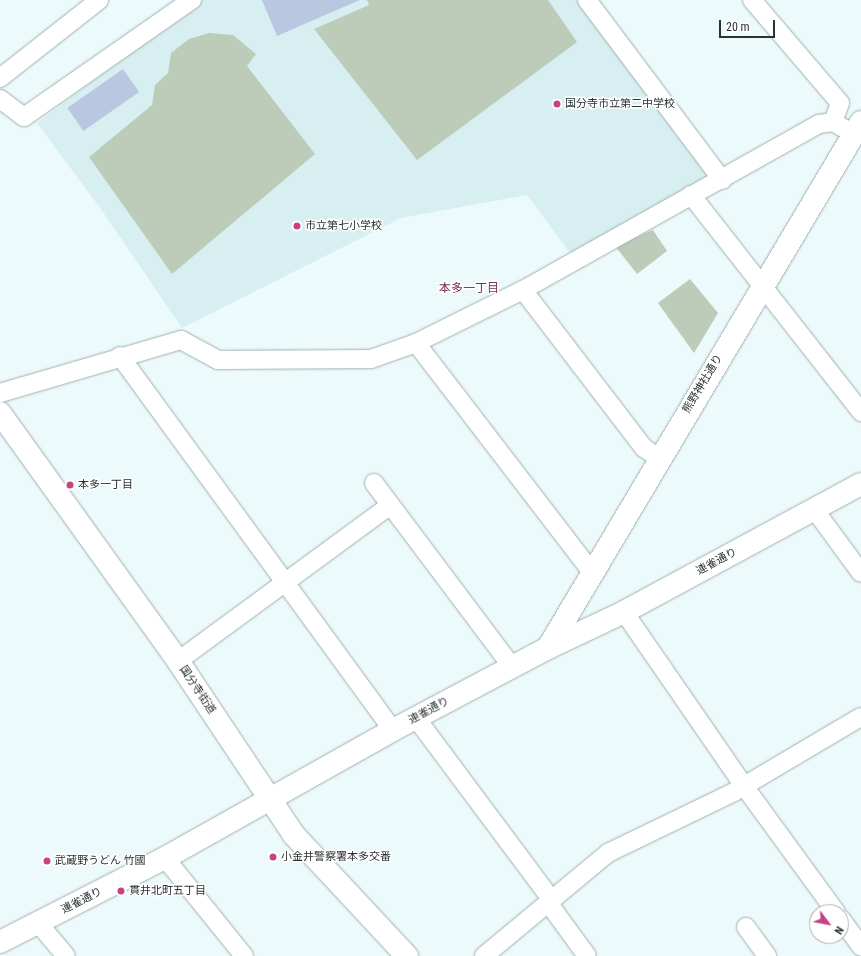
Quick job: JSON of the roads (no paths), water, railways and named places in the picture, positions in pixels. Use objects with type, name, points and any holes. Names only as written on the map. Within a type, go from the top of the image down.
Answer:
[{"type":"main road","name":"熊野神社通り","points":[[548,648],[659,458],[858,128]]},
{"type":"main road","name":"国分寺街道","points":[[0,413],[178,662],[294,835],[406,956]]},
{"type":"main road","name":"連雀通り","points":[[0,942],[165,858],[393,730],[548,648],[624,612],[861,484]]},
{"type":"street","points":[[0,78],[99,0]]},
{"type":"street","points":[[0,99],[24,117],[192,0]]},
{"type":"street","points":[[587,0],[722,180]]},
{"type":"street","points":[[752,0],[840,103],[833,122]]},
{"type":"street","points":[[0,393],[120,356],[181,340],[218,360],[279,362],[371,359],[416,343],[523,290],[691,195],[722,180],[819,124],[833,122],[858,128]]},
{"type":"street","points":[[691,195],[861,412]]},
{"type":"street","points":[[523,290],[644,448],[659,458]]},
{"type":"street","points":[[416,343],[592,572]]},
{"type":"street","points":[[120,356],[393,730]]},
{"type":"street","points":[[374,483],[389,506],[512,667]]},
{"type":"street","points":[[178,662],[389,506]]},
{"type":"street","points":[[814,510],[861,573]]},
{"type":"street","points":[[624,612],[744,786],[830,904]]},
{"type":"street","points":[[416,718],[551,899],[552,908],[587,956]]},
{"type":"street","points":[[484,956],[608,853],[744,786],[861,718]]},
{"type":"street","points":[[165,858],[244,956]]},
{"type":"street","points":[[38,923],[66,956]]},
{"type":"street","points":[[746,927],[768,956]]},
{"type":"street","points":[[849,930],[861,947]]},
{"type":"water","points":[[262,0],[360,0],[277,36]]},
{"type":"water","points":[[123,69],[139,92],[83,131],[67,108]]},
{"type":"place","name":"国分寺市立第二中学校","points":[[557,104]]},
{"type":"place","name":"市立第七小学校","points":[[297,226]]},
{"type":"place","name":"本多一丁目","points":[[70,485]]},
{"type":"place","name":"小金井警察署本多交番","points":[[273,857]]},
{"type":"place","name":"武蔵野うどん 竹國","points":[[47,861]]},
{"type":"place","name":"貫井北町五丁目","points":[[121,891]]},
{"type":"district","name":"本多一丁目","points":[[469,289]]}]
